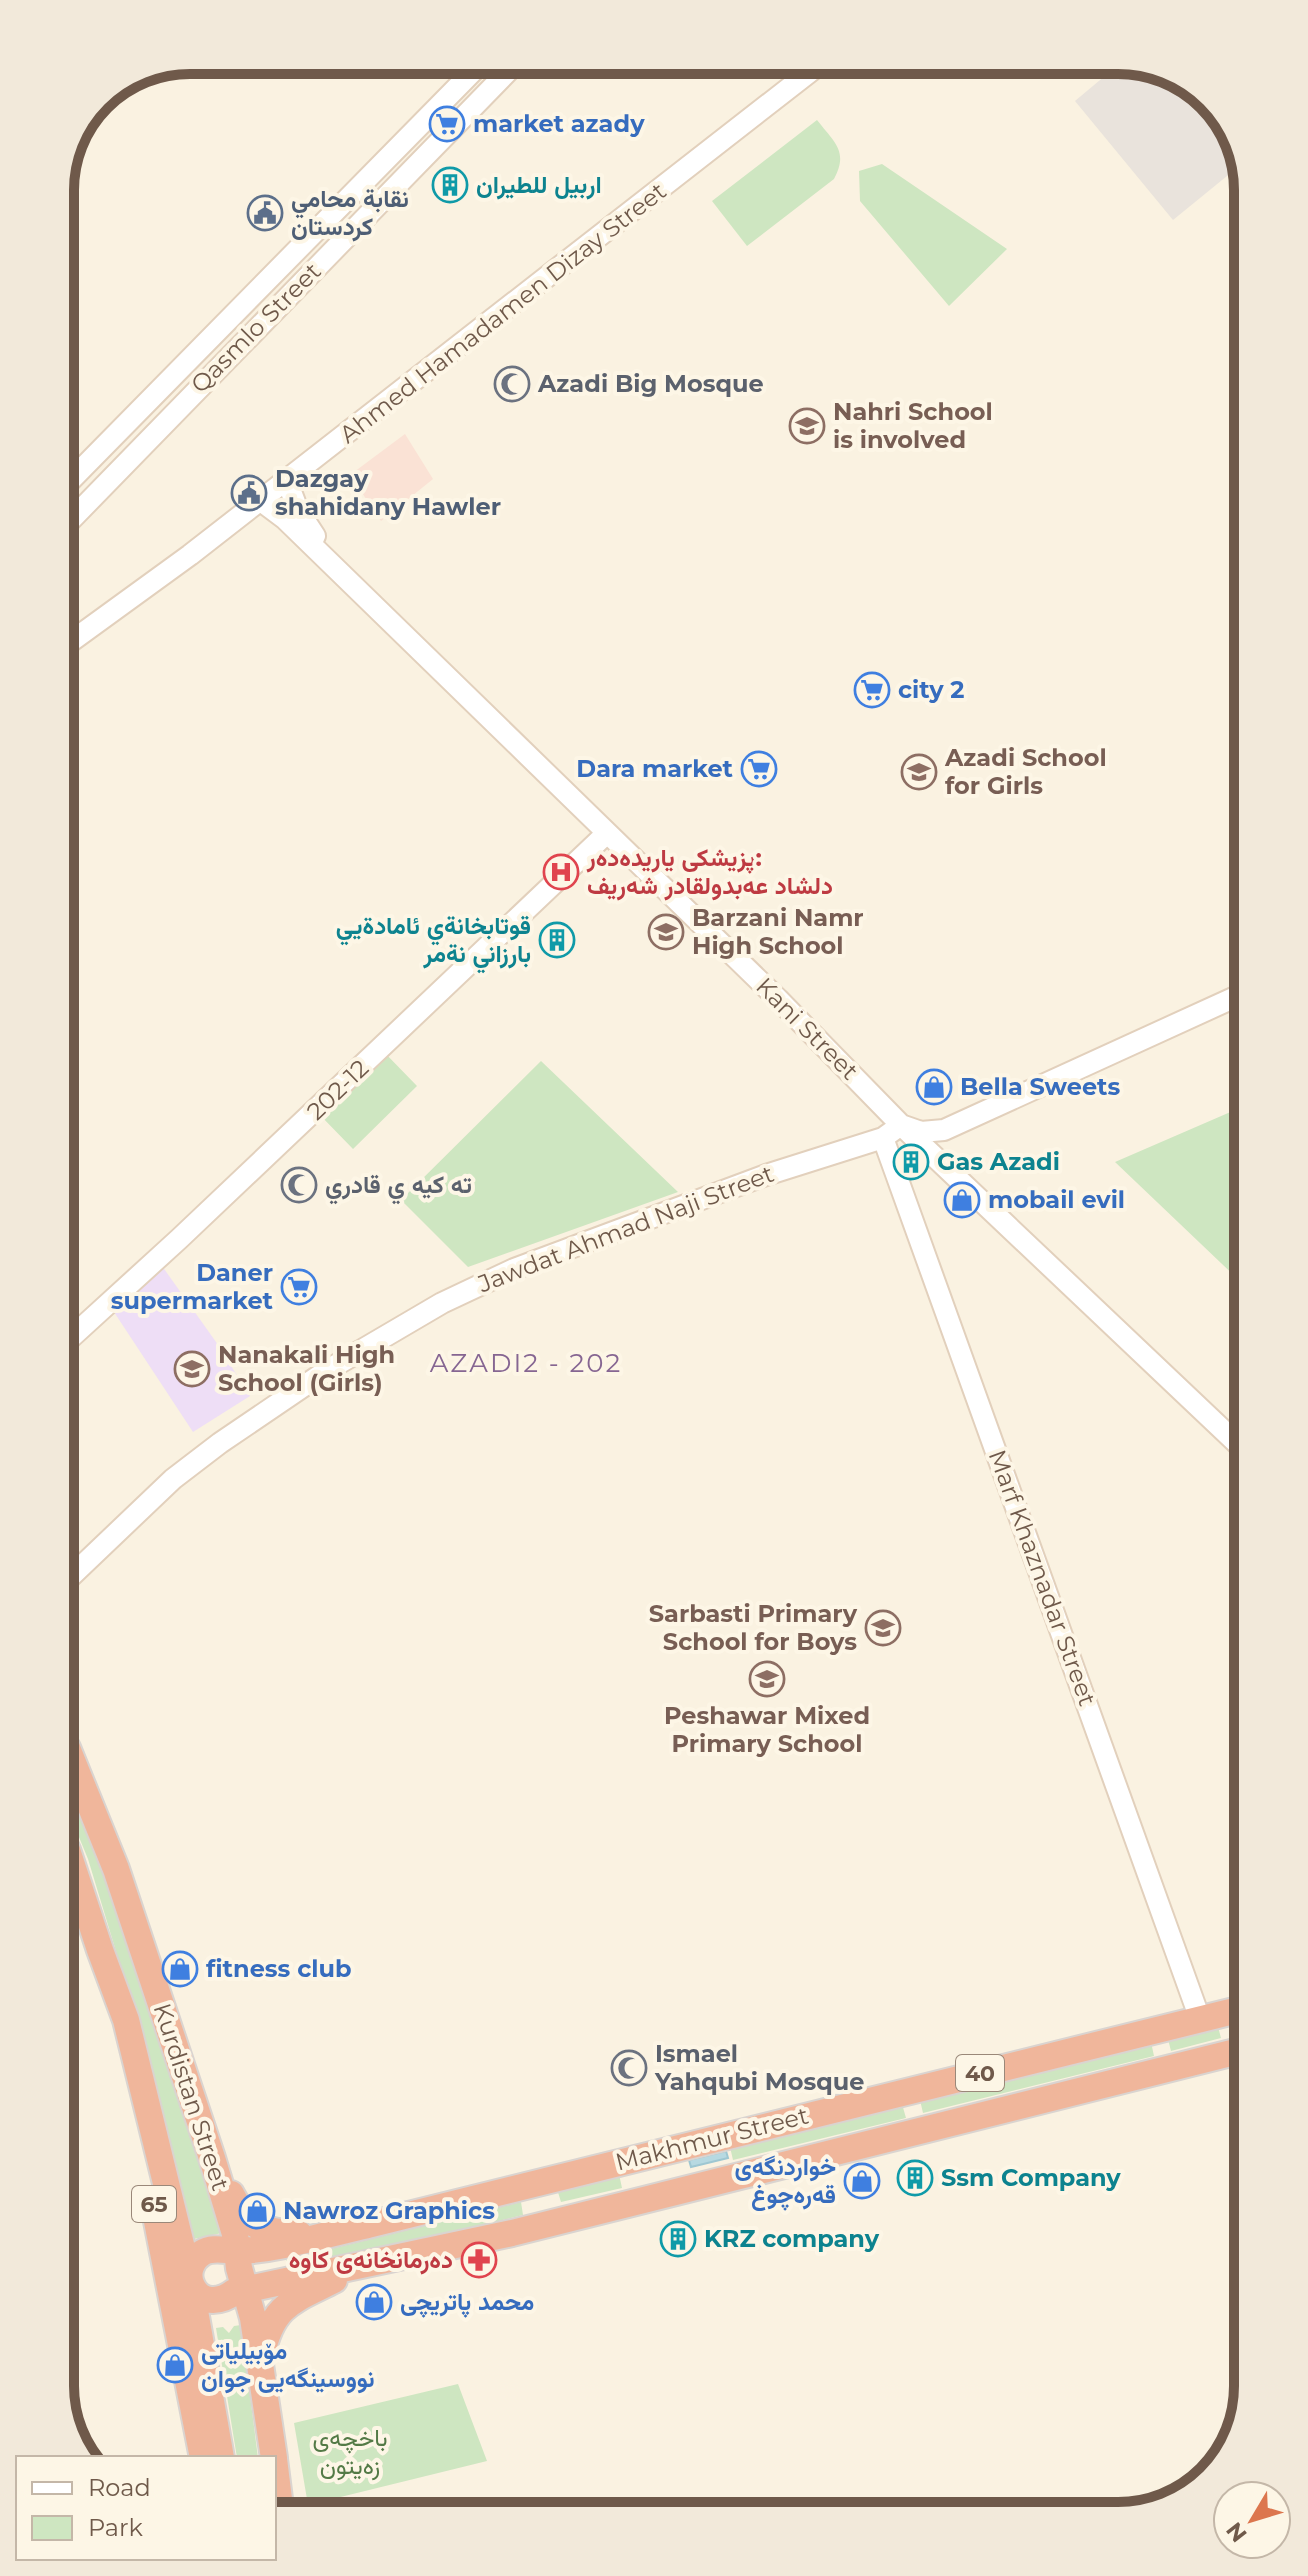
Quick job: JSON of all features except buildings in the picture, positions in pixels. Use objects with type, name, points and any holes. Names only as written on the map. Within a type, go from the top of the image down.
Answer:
[{"type":"highway","name":"Kurdistan Street","points":[[74,1765],[116,1869],[235,2234],[236,2270],[260,2360],[274,2456]]},
{"type":"highway","name":"Kurdistan Street","points":[[74,1871],[126,2020],[189,2277],[221,2456]]},
{"type":"highway","name":"Kurdistan Street","points":[[100,1950],[172,2290],[203,2456]]},
{"type":"highway","name":"Makhmur Street","points":[[1234,2011],[262,2249],[236,2270],[227,2297],[211,2300],[196,2292],[189,2277],[193,2261],[206,2250],[236,2270],[358,2267],[568,2218],[1234,2052]]},
{"type":"highway","points":[[212,2158],[242,2214],[255,2226],[267,2232],[322,2235]]},
{"type":"highway","points":[[555,2179],[543,2188],[540,2205],[551,2218],[568,2218]]},
{"type":"highway","points":[[260,2360],[270,2323],[282,2309],[358,2267]]},
{"type":"highway","name":"Kurdistan Street","points":[[276,2475],[279,2502]]},
{"type":"street","name":"Qasmlo Street","points":[[74,477],[470,74]]},
{"type":"street","name":"Qasmlo Street","points":[[74,517],[505,74]]},
{"type":"street","name":"Ahmed Hamadamen Dizay Street","points":[[74,639],[287,481],[807,74]]},
{"type":"street","points":[[255,292],[274,310]]},
{"type":"street","name":"Kani Street","points":[[287,481],[298,510],[339,573]]},
{"type":"street","name":"Kani Street","points":[[261,501],[285,519],[778,999],[901,1125],[1234,1441]]},
{"type":"street","name":"202-12","points":[[74,1335],[288,1137],[607,833]]},
{"type":"street","points":[[901,1125],[921,1132],[944,1130],[1234,998]]},
{"type":"street","name":"Jawdat Ahmad Naji Street","points":[[74,1573],[196,1460],[326,1371],[442,1303],[539,1259],[766,1175],[883,1138],[901,1125]]},
{"type":"street","name":"Marf Khaznadar Street","points":[[883,1138],[1200,2019]]},
{"type":"shaded area","points":[[1107,74],[1141,76],[1169,86],[1189,98],[1210,119],[1225,146],[1232,172],[1173,220],[1075,101]]},
{"type":"shaded area","points":[[405,434],[433,479],[381,521],[350,475]]},
{"type":"shaded area","name":"Nanakali High School (Girls)","points":[[162,1266],[250,1396],[193,1432],[114,1312]]},
{"type":"green space","points":[[817,120],[838,147],[840,161],[834,179],[747,246],[712,201]]},
{"type":"green space","points":[[882,164],[1007,249],[949,306],[860,201],[859,171]]},
{"type":"green space","points":[[382,1050],[417,1086],[353,1149],[318,1113]]},
{"type":"green space","points":[[541,1061],[678,1192],[468,1267],[401,1200]]},
{"type":"green space","points":[[1234,1110],[1234,1275],[1115,1162]]},
{"type":"green space","points":[[74,1797],[130,1947],[222,2233],[194,2239],[152,2070],[88,1859],[74,1825]]},
{"type":"green space","points":[[1218,2027],[1221,2038],[1171,2051],[1168,2039]]},
{"type":"green space","points":[[1151,2042],[1154,2056],[923,2113],[920,2100]]},
{"type":"green space","points":[[902,2104],[906,2118],[733,2160],[730,2147]]},
{"type":"green space","points":[[619,2174],[622,2188],[561,2202],[557,2189]]},
{"type":"green space","points":[[521,2202],[523,2215],[289,2272],[286,2260]]},
{"type":"green space","points":[[241,2325],[258,2456],[237,2456],[216,2328],[223,2327],[229,2333],[234,2326]]},
{"type":"green space","name":"باخچەی زەیتون","points":[[458,2384],[487,2461],[320,2502],[307,2502],[294,2423]]},
{"type":"water","points":[[726,2151],[728,2158],[691,2167],[689,2160]]},
{"type":"place","name":"market azady","points":[[447,124]]},
{"type":"place","name":"اربيل للطيران","points":[[450,185]]},
{"type":"place","name":"نقابة محامي كردستان","points":[[265,213]]},
{"type":"place","name":"Azadi Big Mosque","points":[[512,384]]},
{"type":"place","name":"Nahri School is involved","points":[[807,426]]},
{"type":"place","name":"Dazgay shahidany Hawler","points":[[249,493]]},
{"type":"place","name":"city 2","points":[[872,690]]},
{"type":"place","name":"Dara market","points":[[759,769]]},
{"type":"place","name":"Azadi School for Girls","points":[[919,772]]},
{"type":"place","name":"پزیشکی یاریدەدەر: دلشاد عەبدولقادر شەریف","points":[[561,872]]},
{"type":"place","name":"Barzani Namr High School","points":[[666,932]]},
{"type":"place","name":"قوتابخانةي ئامادةيي بارزاني نةمر","points":[[557,940]]},
{"type":"place","name":"Bella Sweets","points":[[934,1087]]},
{"type":"place","name":"Gas Azadi","points":[[911,1162]]},
{"type":"place","name":"ته كيه ي قادري","points":[[299,1185]]},
{"type":"place","name":"mobail evil","points":[[962,1200]]},
{"type":"place","name":"Daner supermarket","points":[[299,1287]]},
{"type":"place","name":"Nanakali High School (Girls)","points":[[192,1369]]},
{"type":"place","name":"Sarbasti Primary School for Boys","points":[[883,1628]]},
{"type":"place","name":"Peshawar Mixed Primary School","points":[[767,1679]]},
{"type":"place","name":"fitness club","points":[[180,1969]]},
{"type":"place","name":"Ismael Yahqubi Mosque","points":[[629,2068]]},
{"type":"place","name":"Ssm Company","points":[[915,2178]]},
{"type":"place","name":"خواردنگەی قەرەچوغ","points":[[862,2181]]},
{"type":"place","name":"Nawroz Graphics","points":[[257,2211]]},
{"type":"place","name":"KRZ company","points":[[678,2239]]},
{"type":"place","name":"دەرمانخانەی کاوە","points":[[479,2260]]},
{"type":"place","name":"محمد پاتریچی","points":[[374,2302]]},
{"type":"place","name":"مۆبیلیاتی نووسینگەیی جوان","points":[[175,2365]]},
{"type":"district","name":"AZADI2 - 202","points":[[526,1363]]}]
